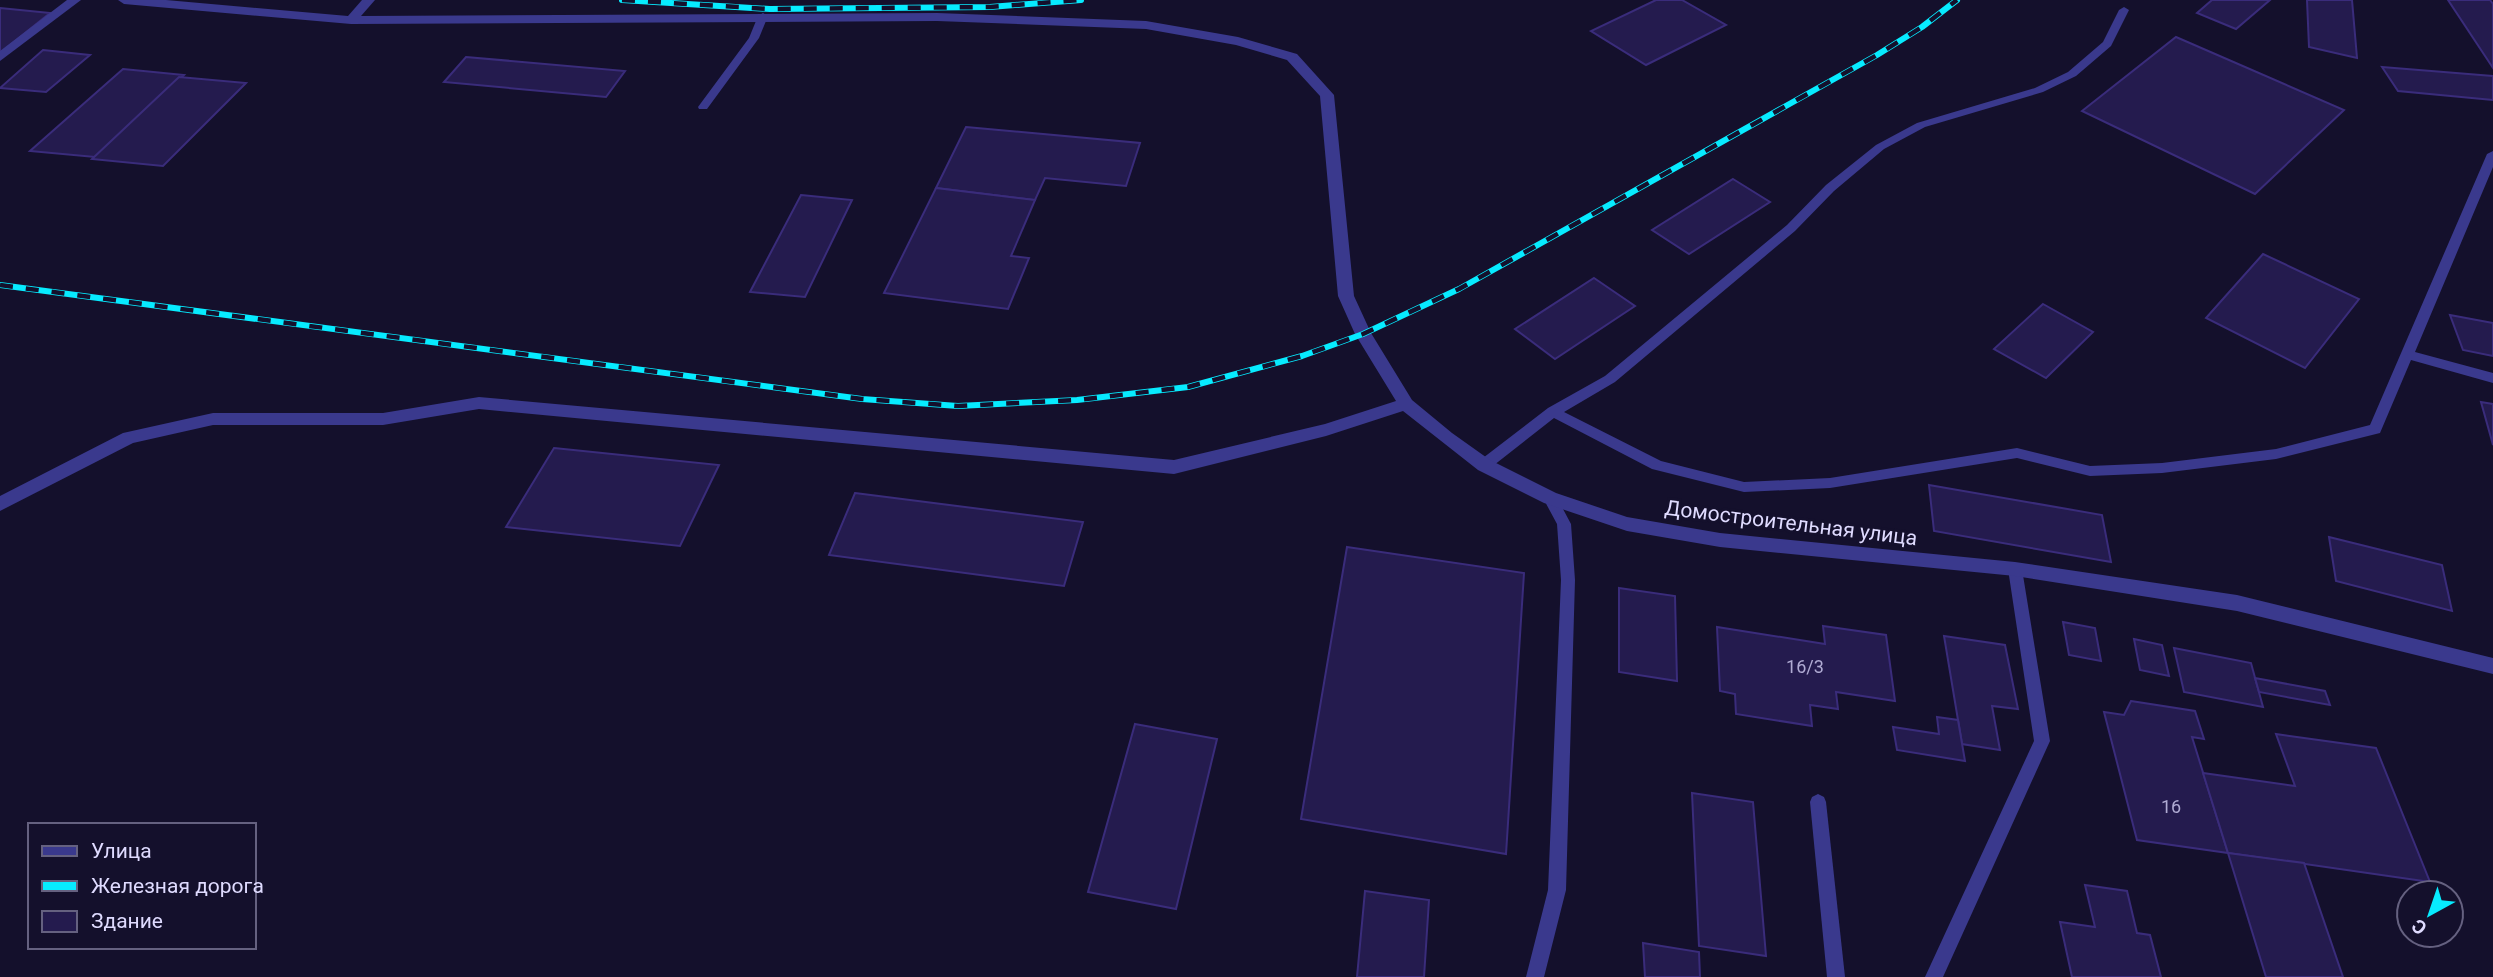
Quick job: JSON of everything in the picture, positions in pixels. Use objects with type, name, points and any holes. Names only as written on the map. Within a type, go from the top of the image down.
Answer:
[{"type":"street","points":[[0,57],[75,0]]},
{"type":"street","name":"Домостроительная улица","points":[[124,0],[351,20],[937,17],[1146,25],[1238,41],[1292,57],[1327,95],[1346,296],[1363,334],[1406,404],[1446,438],[1484,465],[1549,498],[1627,524],[1720,540],[2015,569],[2237,603],[2493,666]]},
{"type":"street","points":[[351,20],[369,0]]},
{"type":"street","points":[[0,504],[129,438],[213,419],[383,419],[479,403],[1174,467],[1326,430],[1406,404]]},
{"type":"lane","points":[[1484,465],[1553,412],[1610,379],[1791,228],[1830,188],[1880,147],[1921,125],[2039,90],[2072,74],[2107,44],[2124,10]]},
{"type":"lane","points":[[703,107],[754,38],[763,16]]},
{"type":"lane","points":[[1553,412],[1657,465],[1744,487],[1830,483],[2017,453],[2090,471],[2162,468],[2276,454],[2375,429],[2493,154]]},
{"type":"lane","points":[[2407,354],[2493,379]]},
{"type":"lane","points":[[1535,977],[1557,890],[1568,580],[1564,524],[1549,498]]},
{"type":"lane","points":[[1934,977],[2042,741],[2015,569]]},
{"type":"lane","points":[[1818,802],[1836,977]]},
{"type":"building","points":[[1656,0],[1682,0],[1726,25],[1646,65],[1591,31]]},
{"type":"building","points":[[2212,0],[2270,0],[2236,29],[2197,13]]},
{"type":"building","points":[[2307,0],[2352,0],[2357,58],[2309,47]]},
{"type":"building","points":[[2448,0],[2490,0],[2493,4],[2493,68]]},
{"type":"building","points":[[0,8],[50,13],[0,53]]},
{"type":"building","points":[[2176,37],[2344,110],[2255,194],[2082,111]]},
{"type":"building","points":[[43,50],[90,55],[46,92],[0,88]]},
{"type":"building","points":[[466,57],[625,71],[606,97],[444,82]]},
{"type":"building","points":[[2382,67],[2493,76],[2493,100],[2398,91]]},
{"type":"building","points":[[123,69],[184,75],[95,157],[30,151]]},
{"type":"building","points":[[179,77],[246,83],[163,166],[92,159]]},
{"type":"building","points":[[966,127],[1140,143],[1126,186],[1045,178],[1035,200],[936,188]]},
{"type":"building","points":[[1733,179],[1770,202],[1689,254],[1652,230]]},
{"type":"building","points":[[936,188],[1035,200],[1011,256],[1029,258],[1008,309],[884,293]]},
{"type":"building","points":[[801,195],[852,200],[805,297],[750,292]]},
{"type":"building","points":[[2263,254],[2359,299],[2305,368],[2206,318]]},
{"type":"building","points":[[1594,278],[1635,306],[1555,359],[1515,329]]},
{"type":"building","points":[[2043,304],[2093,332],[2046,378],[1994,349]]},
{"type":"building","points":[[2450,315],[2493,323],[2493,356],[2463,350]]},
{"type":"building","points":[[2481,402],[2493,404],[2493,445]]},
{"type":"building","points":[[554,448],[719,465],[680,546],[506,527]]},
{"type":"building","points":[[1929,485],[2102,515],[2111,562],[1934,531]]},
{"type":"building","points":[[855,493],[1083,522],[1064,586],[829,555]]},
{"type":"building","points":[[2329,537],[2442,565],[2452,611],[2336,581]]},
{"type":"building","points":[[1347,547],[1524,573],[1506,854],[1301,819]]},
{"type":"building","points":[[1619,588],[1675,596],[1677,681],[1619,672]]},
{"type":"building","points":[[2063,622],[2095,628],[2101,661],[2069,655]]},
{"type":"building","points":[[1823,626],[1886,635],[1895,701],[1836,692],[1838,709],[1810,705],[1812,726],[1736,714],[1735,694],[1720,691],[1717,627],[1825,644]]},
{"type":"building","points":[[1944,636],[2005,645],[2018,709],[1992,706],[2000,750],[1962,744]]},
{"type":"building","points":[[2134,639],[2162,645],[2169,676],[2140,670]]},
{"type":"building","points":[[2174,648],[2251,663],[2263,707],[2184,692]]},
{"type":"building","points":[[2255,678],[2325,691],[2330,705],[2259,692]]},
{"type":"building","points":[[2131,701],[2195,711],[2204,739],[2192,737],[2228,853],[2137,840],[2104,712],[2124,715]]},
{"type":"building","points":[[1937,717],[1958,720],[1965,761],[1897,750],[1893,727],[1939,734]]},
{"type":"building","points":[[1135,724],[1217,739],[1176,909],[1088,892]]},
{"type":"building","points":[[2276,734],[2376,748],[2429,879],[2409,879],[2228,853],[2203,773],[2295,786]]},
{"type":"building","points":[[1692,793],[1753,802],[1766,956],[1699,946]]},
{"type":"building","points":[[2228,853],[2304,863],[2343,977],[2266,977]]},
{"type":"building","points":[[2085,885],[2127,891],[2137,933],[2150,935],[2161,977],[2072,977],[2060,922],[2095,927]]},
{"type":"building","points":[[1365,891],[1429,900],[1424,977],[1357,977]]},
{"type":"building","points":[[1643,943],[1699,952],[1700,977],[1645,977]]},
{"type":"railway","points":[[622,0],[770,9],[990,7],[1081,0]]},
{"type":"railway","points":[[0,285],[862,399],[958,406],[1077,400],[1188,387],[1302,356],[1363,334],[1459,289],[1877,55],[1922,27],[1957,0]]}]
